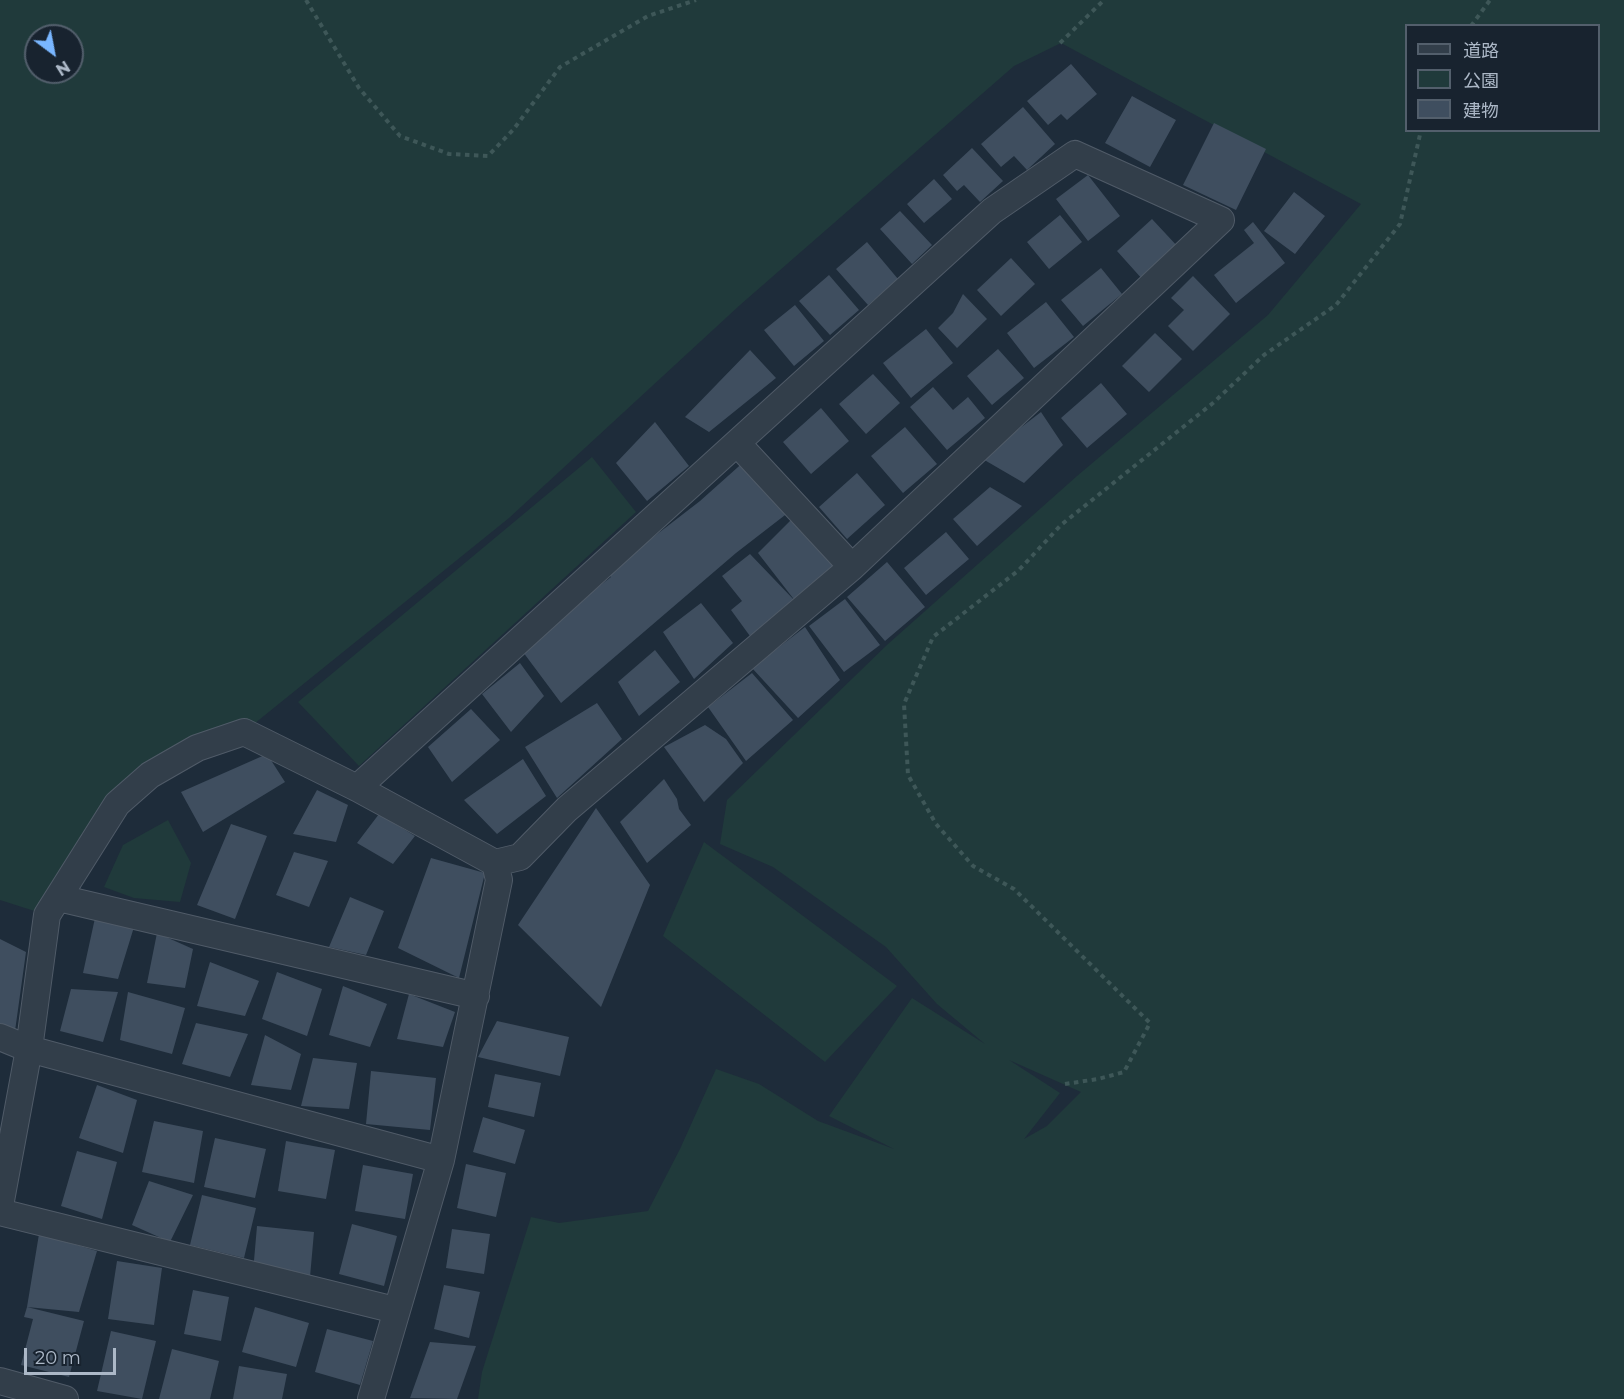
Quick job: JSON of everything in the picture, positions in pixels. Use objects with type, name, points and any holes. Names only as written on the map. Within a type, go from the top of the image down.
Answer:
[{"type":"street","points":[[0,1206],[29,1049],[47,915],[117,804],[150,775],[197,748],[244,732],[357,788],[495,863],[520,857],[567,809],[852,567],[1221,220],[1075,154],[992,212],[357,788]]},
{"type":"street","points":[[737,443],[852,567]]},
{"type":"street","points":[[371,1399],[395,1310],[441,1160],[499,880],[495,863]]},
{"type":"street","points":[[59,898],[476,996]]},
{"type":"street","points":[[0,1037],[29,1049],[441,1160]]},
{"type":"street","points":[[0,1212],[395,1310]]},
{"type":"street","points":[[0,1381],[65,1399]]},
{"type":"path","points":[[306,0],[359,88],[400,136],[449,154],[488,156],[513,130],[560,67],[648,16],[696,0]]},
{"type":"path","points":[[1060,43],[1104,0]]},
{"type":"path","points":[[1472,24],[1490,0]]},
{"type":"path","points":[[1065,1084],[1124,1072],[1150,1023],[1031,904],[1014,889],[973,866],[936,824],[908,775],[904,704],[933,637],[1019,570],[1061,525],[1213,403],[1264,355],[1336,304],[1400,224],[1421,132]]},
{"type":"green space","points":[[0,0],[1624,0],[1624,1399],[478,1399],[482,1372],[531,1217],[559,1223],[648,1211],[680,1149],[716,1069],[759,1084],[818,1121],[894,1149],[829,1116],[912,998],[985,1044],[937,1004],[886,947],[773,867],[720,844],[727,800],[888,644],[1077,476],[1268,315],[1361,204],[1061,43],[1014,66],[740,305],[509,518],[244,732],[150,775],[47,915],[0,900]],"holes":[[[1009,1060],[1081,1092],[1047,1126],[1024,1139],[1060,1093]]]},
{"type":"green space","points":[[592,457],[636,512],[359,766],[298,702]]},
{"type":"green space","points":[[168,820],[191,863],[180,902],[134,898],[104,887],[123,845]]},
{"type":"green space","points":[[704,842],[897,986],[825,1062],[663,936]]},
{"type":"building","points":[[1071,64],[1097,94],[1067,120],[1061,114],[1048,125],[1027,101]]},
{"type":"building","points":[[1132,96],[1176,120],[1150,167],[1105,143]]},
{"type":"building","points":[[1023,107],[1055,144],[1027,170],[1014,156],[1001,167],[981,144]]},
{"type":"building","points":[[1214,123],[1266,149],[1236,210],[1183,185]]},
{"type":"building","points":[[972,148],[1003,181],[980,202],[964,185],[957,191],[943,175]]},
{"type":"building","points":[[1088,175],[1120,216],[1088,241],[1056,199]]},
{"type":"building","points":[[934,179],[952,199],[924,223],[907,204]]},
{"type":"building","points":[[1294,192],[1325,216],[1295,254],[1264,231]]},
{"type":"building","points":[[900,211],[932,245],[912,264],[880,229]]},
{"type":"building","points":[[1060,215],[1082,242],[1049,269],[1027,242]]},
{"type":"building","points":[[1152,219],[1179,248],[1143,280],[1117,251]]},
{"type":"building","points":[[1253,222],[1285,263],[1236,303],[1214,275],[1254,243],[1244,230]]},
{"type":"building","points":[[867,242],[898,279],[868,305],[836,269]]},
{"type":"building","points":[[1011,258],[1035,284],[1001,316],[977,290]]},
{"type":"building","points":[[1101,268],[1122,294],[1083,326],[1061,300]]},
{"type":"building","points":[[829,275],[859,310],[830,335],[799,301]]},
{"type":"building","points":[[1193,276],[1230,314],[1193,351],[1168,326],[1184,310],[1171,298]]},
{"type":"building","points":[[963,294],[987,319],[957,348],[938,328],[953,313]]},
{"type":"building","points":[[1046,302],[1074,337],[1034,368],[1007,333]]},
{"type":"building","points":[[795,305],[824,341],[794,366],[764,330]]},
{"type":"building","points":[[926,329],[953,363],[911,398],[883,363]]},
{"type":"building","points":[[1155,333],[1182,359],[1149,392],[1122,366]]},
{"type":"building","points":[[998,349],[1024,378],[992,405],[967,376]]},
{"type":"building","points":[[750,350],[776,378],[709,432],[685,417]]},
{"type":"building","points":[[873,374],[900,403],[866,434],[839,404]]},
{"type":"building","points":[[1101,383],[1127,414],[1087,448],[1061,418]]},
{"type":"building","points":[[933,387],[953,410],[968,397],[985,418],[947,450],[910,407]]},
{"type":"building","points":[[821,408],[849,441],[811,474],[783,442]]},
{"type":"building","points":[[1041,412],[1063,445],[1024,483],[981,458]]},
{"type":"building","points":[[655,422],[689,466],[647,501],[616,463]]},
{"type":"building","points":[[905,427],[937,464],[903,493],[871,456]]},
{"type":"building","points":[[747,459],[789,512],[736,553],[561,703],[523,652],[561,616],[611,577],[608,572],[700,501]]},
{"type":"building","points":[[857,473],[885,505],[847,539],[819,507]]},
{"type":"building","points":[[990,487],[1022,506],[977,546],[953,519]]},
{"type":"building","points":[[797,514],[843,569],[755,643],[731,610],[742,601],[722,576],[750,554],[796,602],[758,553]]},
{"type":"building","points":[[946,532],[969,559],[926,595],[904,568]]},
{"type":"building","points":[[887,562],[925,607],[885,641],[847,597]]},
{"type":"building","points":[[845,599],[880,645],[844,672],[809,626]]},
{"type":"building","points":[[701,603],[733,643],[694,679],[663,632]]},
{"type":"building","points":[[805,627],[840,680],[798,718],[752,668]]},
{"type":"building","points":[[655,650],[680,682],[639,716],[618,682]]},
{"type":"building","points":[[520,663],[544,696],[511,732],[482,694]]},
{"type":"building","points":[[752,673],[793,720],[746,761],[708,707]]},
{"type":"building","points":[[597,703],[622,739],[557,798],[525,747]]},
{"type":"building","points":[[471,709],[500,740],[452,782],[428,747]]},
{"type":"building","points":[[705,725],[726,739],[743,763],[704,802],[664,747]]},
{"type":"building","points":[[267,754],[285,782],[203,832],[181,792]]},
{"type":"building","points":[[523,759],[546,796],[497,834],[464,800]]},
{"type":"building","points":[[664,779],[677,799],[679,809],[691,825],[647,863],[620,822]]},
{"type":"building","points":[[317,790],[348,805],[336,842],[293,834]]},
{"type":"building","points":[[596,808],[650,885],[601,1007],[518,925]]},
{"type":"building","points":[[379,814],[415,836],[393,864],[357,843]]},
{"type":"building","points":[[231,824],[267,836],[235,919],[197,905]]},
{"type":"building","points":[[294,852],[328,861],[309,907],[276,895]]},
{"type":"building","points":[[431,858],[485,873],[459,978],[398,948]]},
{"type":"building","points":[[350,897],[384,911],[366,955],[329,947]]},
{"type":"building","points":[[95,918],[134,927],[118,979],[83,973]]},
{"type":"building","points":[[157,933],[193,949],[185,988],[147,983]]},
{"type":"building","points":[[0,939],[26,952],[15,1031],[0,1023]]},
{"type":"building","points":[[210,962],[259,981],[245,1016],[197,1006]]},
{"type":"building","points":[[277,972],[322,989],[307,1036],[262,1019]]},
{"type":"building","points":[[343,986],[387,1004],[370,1047],[329,1035]]},
{"type":"building","points":[[71,989],[118,992],[103,1042],[60,1031]]},
{"type":"building","points":[[128,992],[185,1008],[172,1054],[120,1040]]},
{"type":"building","points":[[409,994],[455,1012],[443,1047],[397,1039]]},
{"type":"building","points":[[497,1021],[569,1037],[560,1076],[478,1057]]},
{"type":"building","points":[[196,1023],[248,1034],[230,1077],[182,1064]]},
{"type":"building","points":[[265,1035],[301,1054],[291,1090],[251,1085]]},
{"type":"building","points":[[313,1058],[357,1063],[349,1109],[301,1106]]},
{"type":"building","points":[[371,1071],[436,1078],[430,1130],[366,1124]]},
{"type":"building","points":[[495,1074],[541,1083],[534,1117],[488,1107]]},
{"type":"building","points":[[97,1085],[137,1100],[123,1153],[79,1138]]},
{"type":"building","points":[[483,1117],[525,1130],[515,1164],[473,1152]]},
{"type":"building","points":[[154,1121],[203,1131],[194,1183],[142,1172]]},
{"type":"building","points":[[215,1138],[266,1149],[255,1198],[204,1187]]},
{"type":"building","points":[[286,1141],[335,1150],[326,1199],[278,1191]]},
{"type":"building","points":[[77,1151],[117,1162],[102,1219],[61,1206]]},
{"type":"building","points":[[466,1164],[506,1173],[496,1217],[457,1208]]},
{"type":"building","points":[[363,1165],[413,1174],[405,1219],[355,1211]]},
{"type":"building","points":[[149,1181],[193,1195],[170,1242],[132,1225]]},
{"type":"building","points":[[202,1195],[256,1208],[244,1258],[190,1245]]},
{"type":"building","points":[[352,1224],[397,1236],[384,1286],[339,1274]]},
{"type":"building","points":[[257,1226],[314,1232],[310,1277],[253,1272]]},
{"type":"building","points":[[452,1229],[490,1234],[484,1274],[446,1268]]},
{"type":"building","points":[[39,1234],[97,1251],[79,1312],[27,1307]]},
{"type":"building","points":[[117,1261],[162,1268],[154,1325],[108,1319]]},
{"type":"building","points":[[444,1285],[480,1292],[469,1338],[434,1329]]},
{"type":"building","points":[[193,1290],[229,1297],[221,1341],[184,1334]]},
{"type":"building","points":[[27,1307],[84,1321],[69,1377],[21,1365],[33,1319],[24,1317]]},
{"type":"building","points":[[255,1307],[309,1323],[296,1367],[242,1352]]},
{"type":"building","points":[[327,1329],[373,1341],[360,1385],[315,1372]]},
{"type":"building","points":[[111,1331],[156,1341],[142,1399],[97,1391]]},
{"type":"building","points":[[430,1342],[476,1346],[457,1399],[410,1398]]},
{"type":"building","points":[[172,1349],[219,1361],[210,1399],[159,1399]]},
{"type":"building","points":[[239,1366],[287,1374],[282,1399],[233,1399]]}]
